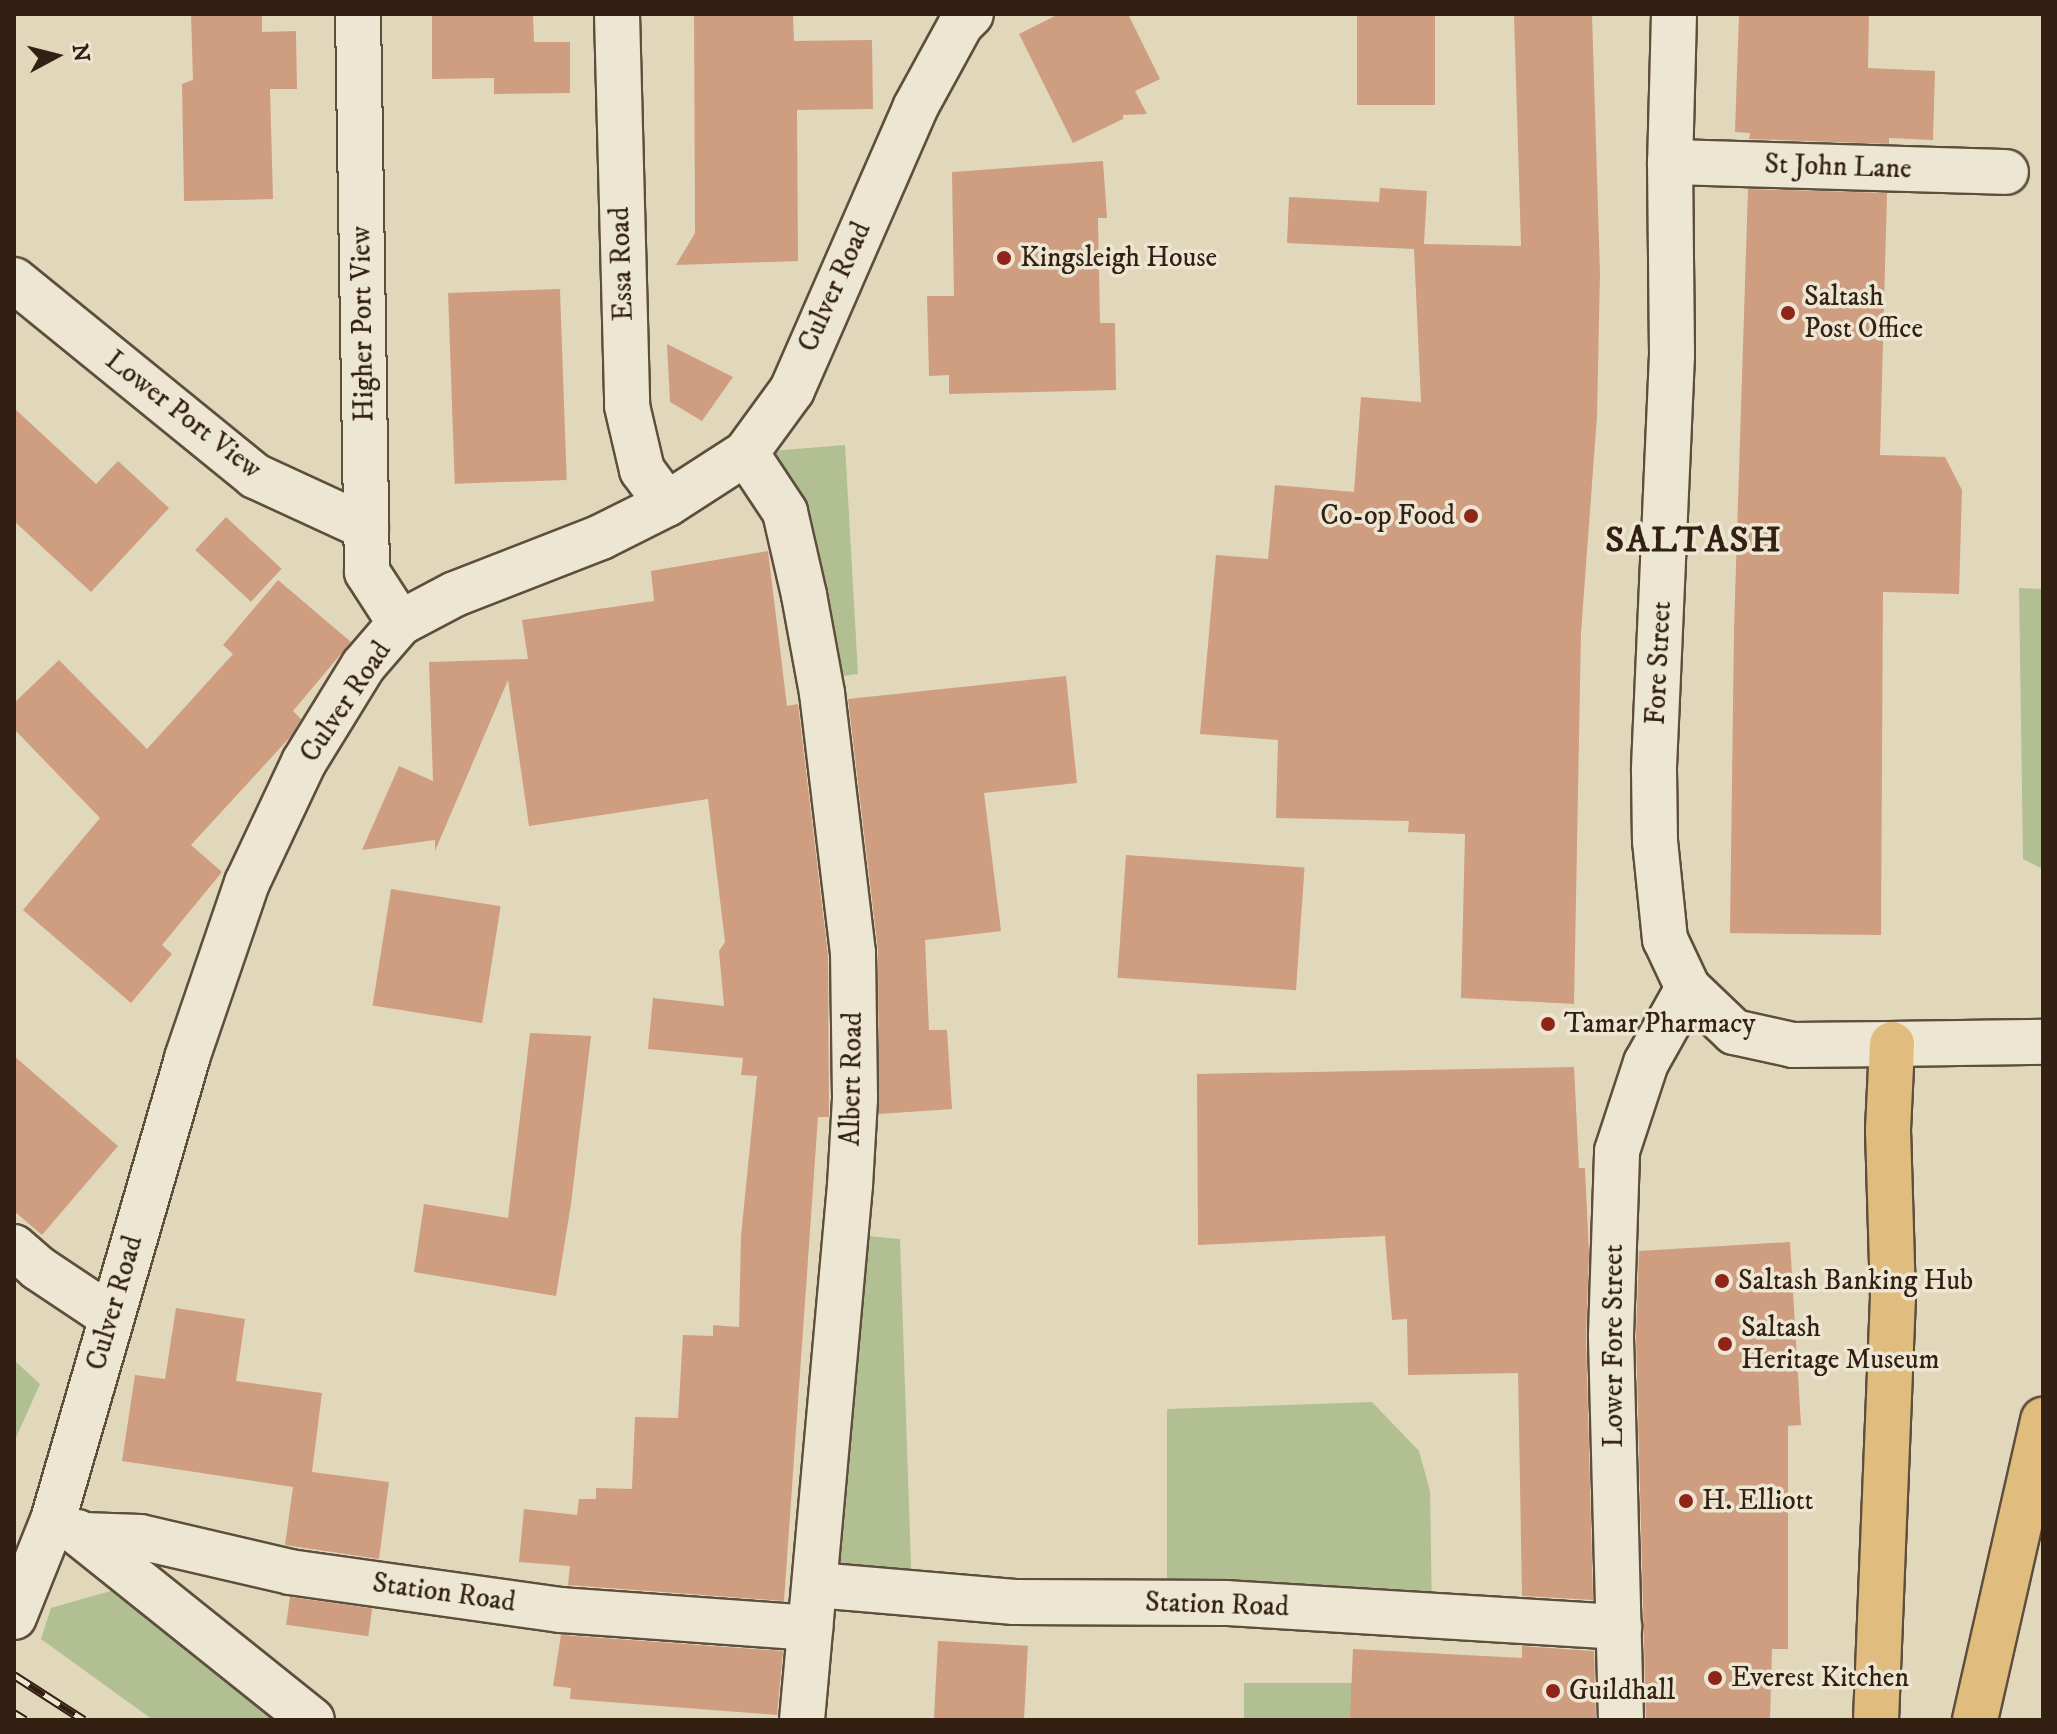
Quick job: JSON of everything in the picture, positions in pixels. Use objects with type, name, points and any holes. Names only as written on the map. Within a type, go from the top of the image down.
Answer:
[{"type":"highway","points":[[1876,1720],[1893,1298],[1888,1130],[1892,1044]]},
{"type":"highway","points":[[1975,1720],[2043,1420]]},
{"type":"street","name":"Higher Port View","points":[[358,14],[367,572],[400,623]]},
{"type":"street","name":"Essa Road","points":[[617,14],[627,406],[642,470],[667,504]]},
{"type":"street","name":"Culver Road","points":[[14,1617],[31,1572],[68,1528],[110,1316],[187,1058],[247,883],[304,762],[363,666],[400,623],[455,594],[601,537],[667,504],[746,453],[792,390],[915,108],[961,24],[971,14]]},
{"type":"street","name":"Fore Street","points":[[1674,14],[1670,162],[1672,355],[1654,784],[1665,939],[1688,988],[1734,1032],[1793,1045],[2041,1042]]},
{"type":"street","name":"St John Lane","points":[[1670,162],[2006,172]]},
{"type":"street","name":"Lower Port View","points":[[14,280],[255,476],[366,527]]},
{"type":"street","name":"Albert Road","points":[[746,453],[785,512],[804,595],[822,693],[853,953],[855,1099],[850,1185],[802,1720]]},
{"type":"street","name":"Lower Fore Street","points":[[1621,1720],[1611,1335],[1617,1151],[1646,1063],[1688,988]]},
{"type":"street","points":[[14,1247],[38,1268],[110,1316]]},
{"type":"street","name":"Station Road","points":[[68,1528],[140,1537],[290,1572],[560,1610],[810,1628]]},
{"type":"street","points":[[68,1528],[312,1720]]},
{"type":"street","name":"Station Road","points":[[816,1585],[1014,1602],[1226,1603],[1619,1627]]},
{"type":"green space","points":[[845,445],[858,674],[819,679],[746,453]]},
{"type":"green space","points":[[2019,588],[2043,589],[2043,869],[2023,859]]},
{"type":"green space","points":[[845,1234],[900,1239],[912,1595],[816,1585]]},
{"type":"green space","points":[[14,1362],[40,1384],[14,1442]]},
{"type":"green space","points":[[1372,1402],[1419,1451],[1430,1491],[1432,1616],[1167,1603],[1167,1409]]},
{"type":"green space","points":[[121,1588],[287,1720],[153,1720],[41,1639],[51,1608]]},
{"type":"green space","points":[[1244,1683],[1352,1683],[1352,1720],[1244,1720]]},
{"type":"building","points":[[191,14],[262,14],[262,32],[296,31],[297,89],[270,89],[273,199],[184,201],[182,84],[193,80]]},
{"type":"building","points":[[432,14],[533,14],[534,42],[570,42],[570,93],[494,94],[494,78],[432,79]]},
{"type":"building","points":[[694,14],[793,14],[794,41],[872,40],[873,109],[797,110],[798,261],[676,265],[695,233]]},
{"type":"building","points":[[1059,14],[1128,14],[1160,79],[1135,91],[1147,114],[1123,115],[1123,119],[1073,143],[1019,34]]},
{"type":"building","points":[[1357,14],[1435,14],[1435,105],[1357,105]]},
{"type":"building","points":[[1514,14],[1592,14],[1600,273],[1597,416],[1581,633],[1574,1004],[1461,998],[1465,834],[1408,832],[1409,821],[1276,818],[1278,740],[1200,734],[1216,555],[1268,559],[1275,485],[1354,492],[1361,397],[1421,402],[1414,249],[1287,243],[1289,197],[1379,202],[1380,188],[1427,191],[1424,244],[1521,246]]},
{"type":"building","points":[[1739,14],[1869,14],[1868,68],[1935,71],[1933,140],[1889,138],[1889,144],[1749,139],[1750,133],[1735,132]]},
{"type":"building","name":"Kingsleigh House","points":[[1103,161],[1107,218],[1098,218],[1100,323],[1115,323],[1116,390],[949,394],[949,375],[929,376],[927,296],[954,296],[952,172]]},
{"type":"building","points":[[1748,189],[1887,193],[1880,455],[1945,457],[1962,490],[1959,594],[1883,592],[1881,935],[1730,933],[1734,628]]},
{"type":"building","points":[[560,289],[567,480],[455,484],[448,293]]},
{"type":"building","points":[[667,344],[733,377],[702,421],[670,402]]},
{"type":"building","points":[[14,408],[96,484],[118,461],[169,508],[91,592],[14,521]]},
{"type":"building","points":[[226,517],[282,569],[251,602],[195,550]]},
{"type":"building","points":[[768,551],[787,706],[798,704],[828,955],[829,1117],[818,1117],[784,1601],[568,1585],[570,1566],[519,1562],[524,1509],[577,1515],[579,1499],[596,1499],[596,1488],[632,1489],[635,1417],[678,1418],[683,1335],[713,1336],[713,1325],[739,1327],[741,1236],[757,1076],[741,1075],[743,1058],[648,1049],[653,998],[724,1006],[719,951],[725,942],[708,799],[529,826],[508,680],[435,851],[435,840],[362,850],[399,766],[433,781],[429,662],[528,659],[522,620],[654,601],[651,571]]},
{"type":"building","points":[[278,580],[351,642],[293,711],[301,719],[292,735],[191,845],[222,872],[162,945],[172,954],[131,1003],[23,910],[100,818],[14,729],[14,703],[59,660],[147,749],[233,654],[223,645]]},
{"type":"building","points":[[1066,676],[1077,783],[984,793],[1001,931],[925,940],[929,1030],[947,1030],[952,1109],[879,1114],[878,950],[848,699]]},
{"type":"building","points":[[1126,855],[1305,867],[1296,990],[1117,978]]},
{"type":"building","points":[[391,889],[501,906],[482,1023],[373,1006]]},
{"type":"building","points":[[530,1033],[591,1036],[571,1204],[556,1296],[414,1272],[424,1204],[508,1218]]},
{"type":"building","points":[[14,1056],[118,1146],[42,1235],[14,1211]]},
{"type":"building","points":[[1574,1067],[1579,1168],[1585,1168],[1589,1254],[1586,1336],[1593,1600],[1522,1596],[1518,1373],[1408,1375],[1407,1319],[1392,1320],[1385,1236],[1198,1245],[1197,1074]]},
{"type":"building","points":[[1790,1242],[1801,1425],[1788,1426],[1788,1649],[1772,1649],[1770,1720],[1646,1720],[1636,1335],[1639,1251]]},
{"type":"building","points":[[176,1308],[245,1319],[236,1381],[322,1393],[312,1472],[389,1482],[379,1559],[285,1545],[293,1487],[122,1461],[135,1375],[165,1379]]},
{"type":"building","points":[[290,1597],[372,1609],[368,1636],[286,1625]]},
{"type":"building","points":[[561,1635],[783,1651],[777,1715],[570,1699],[571,1688],[553,1686]]},
{"type":"building","points":[[938,1641],[1028,1646],[1024,1720],[934,1720]]},
{"type":"building","points":[[1522,1646],[1594,1651],[1596,1720],[1350,1720],[1353,1649],[1522,1658]]},
{"type":"railway","points":[[14,1675],[84,1720]]},
{"type":"railway","points":[[14,1713],[25,1720]]},
{"type":"place","name":"Kingsleigh House","points":[[1004,258]]},
{"type":"place","name":"Saltash Post Office","points":[[1788,313]]},
{"type":"place","name":"Co-op Food","points":[[1471,516]]},
{"type":"place","name":"Tamar Pharmacy","points":[[1548,1024]]},
{"type":"place","name":"Saltash Banking Hub","points":[[1722,1281]]},
{"type":"place","name":"Saltash Heritage Museum","points":[[1725,1344]]},
{"type":"place","name":"H. Elliott","points":[[1686,1501]]},
{"type":"place","name":"Everest Kitchen","points":[[1715,1678]]},
{"type":"place","name":"Guildhall","points":[[1553,1691]]},
{"type":"district","name":"SALTASH","points":[[1694,541]]}]
